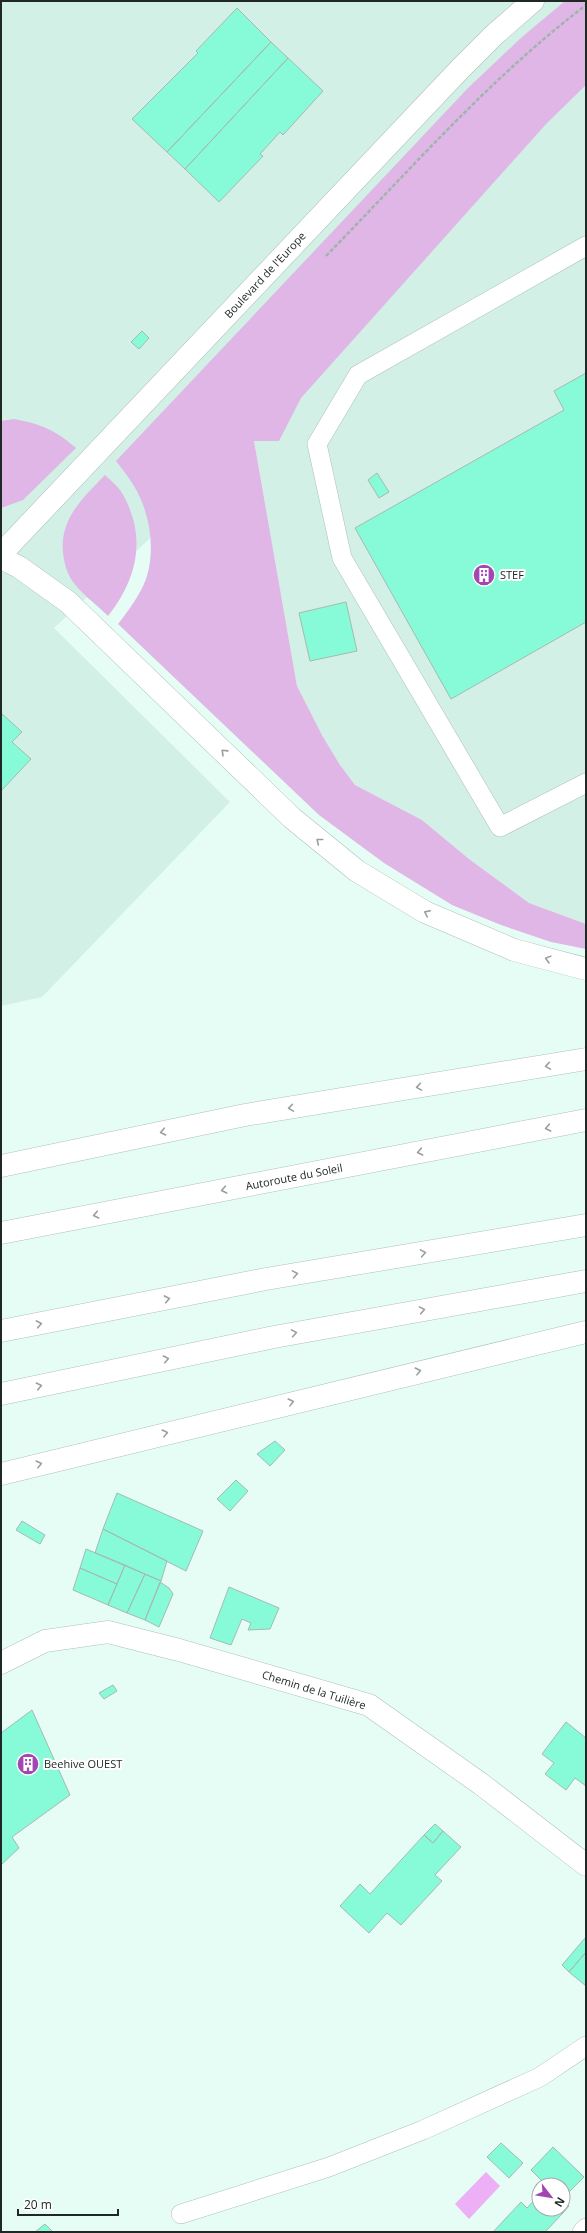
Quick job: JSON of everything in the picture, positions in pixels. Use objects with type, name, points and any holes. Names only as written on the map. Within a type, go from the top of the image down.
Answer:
[{"type":"main road","name":"Boulevard de l'Europe","points":[[1,554],[460,69],[494,35],[533,1]]},
{"type":"main road","points":[[1,558],[19,567],[68,602],[292,818],[357,871],[425,912],[514,950],[586,969]]},
{"type":"main road","points":[[1,1166],[245,1115],[586,1059]]},
{"type":"main road","name":"Autoroute du Soleil","points":[[1,1233],[586,1120]]},
{"type":"main road","points":[[1,1331],[266,1279],[586,1225]]},
{"type":"main road","points":[[1,1394],[274,1337],[586,1281]]},
{"type":"main road","points":[[1,1474],[586,1332]]},
{"type":"main road","name":"Chemin de la Tuilière","points":[[1,1663],[45,1641],[108,1632],[179,1650],[369,1705],[481,1784],[586,1866]]},
{"type":"lane","points":[[586,246],[358,375],[317,444],[342,558],[500,827],[586,783]]},
{"type":"lane","points":[[181,2214],[329,2167],[423,2130],[540,2077],[586,2046]]},
{"type":"lane","points":[[582,2232],[586,2228]]},
{"type":"path","points":[[323,259],[490,89],[556,28],[586,6]]},
{"type":"shaded area","points":[[1,1],[586,1],[586,924],[529,903],[469,859],[422,820],[355,785],[340,765],[323,737],[297,686],[254,441],[54,628],[230,802],[42,997],[1,1006]]},
{"type":"shaded area","points":[[565,1],[586,1],[586,85],[547,123],[301,398],[279,441],[254,441],[297,686],[323,737],[340,765],[355,785],[422,820],[469,859],[529,903],[586,924],[586,949],[551,942],[501,925],[452,905],[384,863],[319,815],[118,624],[144,585],[149,568],[151,544],[150,531],[140,496],[130,479],[116,461],[469,87],[522,37]]},
{"type":"shaded area","points":[[14,419],[32,423],[54,432],[76,448],[23,500],[1,508],[1,421]]},
{"type":"shaded area","points":[[105,475],[120,490],[130,509],[135,525],[136,541],[136,556],[132,572],[118,602],[108,616],[74,584],[67,569],[63,552],[65,529],[69,519],[81,501]]},
{"type":"shaded area","points":[[486,2172],[500,2186],[469,2219],[455,2204]]},
{"type":"building","points":[[237,8],[271,42],[167,152],[132,119],[198,53],[196,51]]},
{"type":"building","points":[[271,42],[288,58],[185,169],[167,152]]},
{"type":"building","points":[[288,58],[323,91],[283,135],[280,132],[260,154],[263,156],[219,202],[185,169]]},
{"type":"building","points":[[142,331],[149,338],[139,349],[131,342]]},
{"type":"building","name":"STEF","points":[[586,373],[586,622],[451,699],[355,528],[564,410],[554,391]]},
{"type":"building","points":[[377,473],[389,492],[379,498],[368,480]]},
{"type":"building","points":[[346,602],[357,651],[310,661],[299,613]]},
{"type":"building","points":[[1,713],[22,732],[12,742],[31,759],[1,791]]},
{"type":"building","points":[[275,1441],[285,1450],[270,1466],[257,1454]]},
{"type":"building","points":[[236,1480],[248,1491],[230,1511],[217,1499]]},
{"type":"building","points":[[117,1493],[203,1531],[186,1571],[103,1529]]},
{"type":"building","points":[[22,1521],[45,1535],[40,1544],[16,1530]]},
{"type":"building","points":[[103,1529],[167,1561],[161,1581],[95,1553]]},
{"type":"building","points":[[86,1549],[125,1565],[117,1584],[80,1568]]},
{"type":"building","points":[[125,1565],[145,1574],[127,1613],[108,1605]]},
{"type":"building","points":[[80,1568],[117,1584],[108,1605],[73,1590]]},
{"type":"building","points":[[145,1574],[161,1581],[145,1620],[127,1613]]},
{"type":"building","points":[[160,1582],[169,1588],[173,1594],[159,1627],[145,1620]]},
{"type":"building","points":[[229,1587],[279,1608],[270,1629],[248,1630],[251,1623],[242,1619],[231,1645],[210,1638]]},
{"type":"building","points":[[113,1685],[117,1691],[104,1699],[99,1693]]},
{"type":"building","name":"Beehive OUEST","points":[[32,1710],[70,1795],[12,1837],[19,1848],[1,1865],[1,1733]]},
{"type":"building","points":[[566,1722],[586,1738],[586,1786],[575,1778],[566,1790],[545,1774],[554,1763],[542,1754]]},
{"type":"building","points":[[435,1824],[443,1831],[433,1843],[424,1835]]},
{"type":"building","points":[[443,1831],[461,1847],[435,1875],[442,1881],[401,1925],[387,1913],[369,1933],[340,1906],[360,1884],[370,1894],[424,1835],[433,1843]]},
{"type":"building","points":[[586,1937],[586,1952],[569,1972],[562,1965]]},
{"type":"building","points":[[586,1952],[586,1986],[569,1972]]},
{"type":"building","points":[[501,2143],[523,2163],[509,2178],[487,2157]]},
{"type":"building","points":[[553,2147],[584,2177],[571,2190],[571,2177],[538,2177],[531,2170]]},
{"type":"building","points":[[521,2202],[527,2208],[531,2204],[531,2217],[559,2217],[545,2232],[493,2232]]},
{"type":"building","points":[[45,2224],[53,2232],[35,2232]]},
{"type":"place","name":"STEF","points":[[484,575]]},
{"type":"place","name":"Beehive OUEST","points":[[28,1764]]}]
